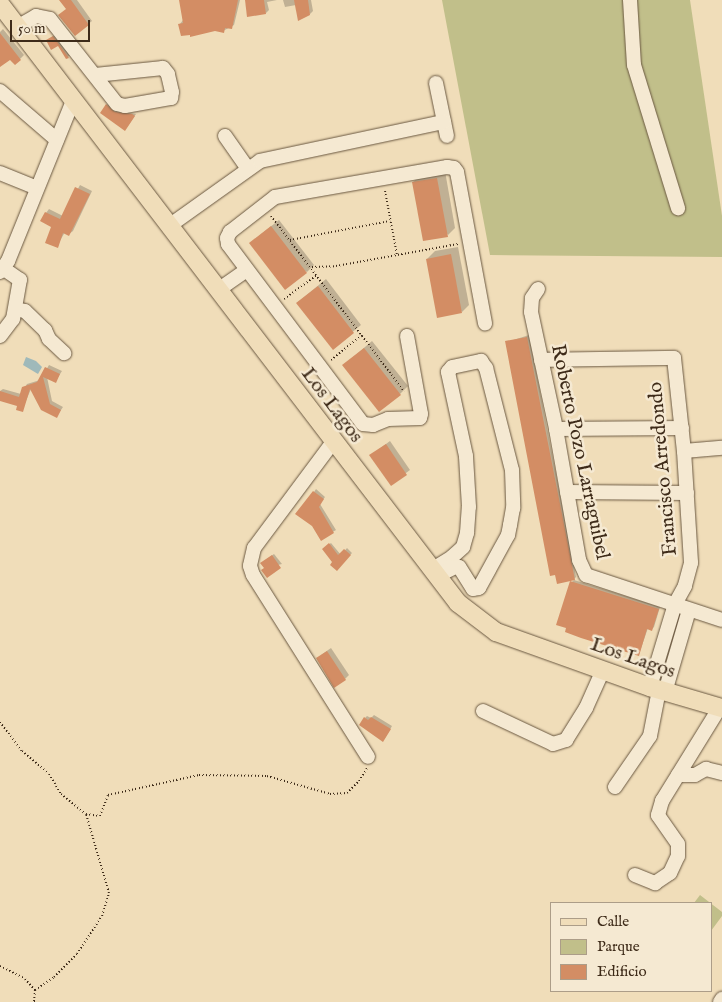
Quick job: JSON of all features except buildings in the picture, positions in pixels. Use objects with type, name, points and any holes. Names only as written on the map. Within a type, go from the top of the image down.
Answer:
[{"type":"main road","name":"Los Lagos","points":[[0,4],[458,604],[496,632],[658,689],[721,708]]},
{"type":"street","points":[[630,0],[634,65],[678,208]]},
{"type":"street","points":[[17,27],[36,16],[50,19],[117,104],[125,106],[171,98],[172,92],[168,74],[164,68],[95,75]]},
{"type":"street","points":[[436,83],[447,136]]},
{"type":"street","points":[[0,92],[57,140]]},
{"type":"street","points":[[0,336],[13,319],[20,280],[2,270],[73,101]]},
{"type":"street","points":[[169,226],[247,168],[271,158],[444,122]]},
{"type":"street","points":[[225,136],[247,168]]},
{"type":"street","points":[[407,336],[419,400],[420,418],[414,420],[388,419],[368,426],[363,424],[228,244],[227,238],[230,232],[274,197],[447,167],[454,168],[457,172],[485,323]]},
{"type":"street","points":[[0,173],[37,188]]},
{"type":"street","points":[[218,290],[247,270]]},
{"type":"street","name":"Roberto Pozo Larraguibel","points":[[538,289],[532,298],[531,312],[556,429],[579,560],[586,575],[722,620]]},
{"type":"street","points":[[16,309],[25,311],[45,330],[49,339],[64,353]]},
{"type":"street","name":"Francisco Arredondo","points":[[541,360],[674,358],[684,451],[691,563],[685,586],[675,604],[658,689]]},
{"type":"street","points":[[481,361],[486,368],[512,470],[513,508],[508,536],[479,588],[473,589],[459,567],[435,572],[463,547],[467,533],[469,507],[466,456],[448,372],[452,367],[481,361]]},
{"type":"street","points":[[556,429],[682,428]]},
{"type":"street","points":[[333,442],[254,548],[250,566],[253,575],[368,761]]},
{"type":"street","points":[[684,451],[722,448]]},
{"type":"street","points":[[567,492],[687,493]]},
{"type":"street","points":[[615,787],[650,736],[658,689],[689,610]]},
{"type":"street","points":[[483,711],[553,744],[566,740],[586,708],[603,670]]},
{"type":"street","points":[[635,875],[655,883],[670,873],[678,856],[678,844],[658,815],[662,801],[721,708]]},
{"type":"street","points":[[678,775],[695,775],[706,770],[722,773]]},
{"type":"path","points":[[382,178],[397,255]]},
{"type":"path","points":[[263,206],[412,401],[419,400]]},
{"type":"path","points":[[290,240],[390,221]]},
{"type":"path","points":[[311,267],[336,266],[470,242]]},
{"type":"path","points":[[274,306],[317,275]]},
{"type":"path","points":[[321,368],[362,335]]},
{"type":"path","points":[[0,722],[22,751],[49,774],[61,794],[86,814],[100,816],[108,795],[199,775],[266,776],[330,794],[347,793],[359,781],[368,761]]},
{"type":"path","points":[[35,990],[54,976],[77,954],[102,916],[109,893],[86,814]]},
{"type":"path","points":[[0,966],[25,979],[35,990],[34,1002]]},
{"type":"green space","points":[[442,0],[690,0],[722,216],[722,257],[490,255]]},
{"type":"green space","points":[[700,895],[709,902],[695,902]]},
{"type":"green space","points":[[712,905],[722,912],[722,916],[712,930]]},
{"type":"water","points":[[26,357],[36,361],[42,367],[38,374],[23,365]]}]
